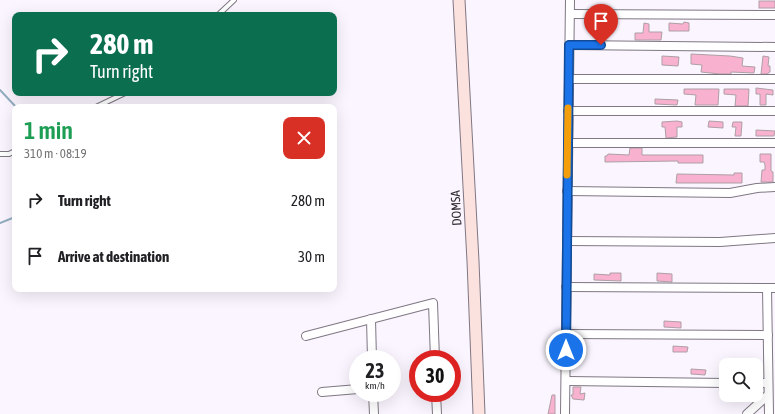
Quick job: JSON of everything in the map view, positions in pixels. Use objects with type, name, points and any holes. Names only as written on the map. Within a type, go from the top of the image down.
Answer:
[{"type":"main road","name":"DOMSA","points":[[459,0],[473,261],[479,414]]},
{"type":"street","points":[[565,414],[567,381],[566,287],[570,0]]},
{"type":"street","points":[[570,14],[775,16]]},
{"type":"street","points":[[569,45],[775,47]]},
{"type":"street","points":[[569,79],[775,79]]},
{"type":"street","points":[[568,111],[775,112]]},
{"type":"street","points":[[568,143],[775,144]]},
{"type":"street","points":[[567,191],[730,192],[775,187]]},
{"type":"street","points":[[567,241],[720,242],[775,238]]},
{"type":"street","points":[[566,287],[771,288],[768,335],[769,414]]},
{"type":"street","points":[[306,336],[433,303],[435,350]]},
{"type":"street","points":[[371,319],[372,350]]},
{"type":"street","points":[[566,334],[768,335]]},
{"type":"street","points":[[567,381],[719,383]]},
{"type":"street","points":[[763,383],[768,383]]},
{"type":"street","points":[[322,392],[349,390]]},
{"type":"street","points":[[747,414],[768,395]]},
{"type":"street","points":[[373,402],[374,414]]},
{"type":"street","points":[[436,402],[436,414]]},
{"type":"lane","points":[[221,12],[234,0]]},
{"type":"lane","points":[[102,104],[119,96]]},
{"type":"lane","points":[[0,154],[12,152]]},
{"type":"building","points":[[759,1],[775,1],[775,8],[759,8]]},
{"type":"building","points":[[684,22],[689,23],[689,31],[669,31],[669,23],[683,24]]},
{"type":"building","points":[[644,23],[649,24],[649,32],[662,32],[661,40],[635,40],[635,33],[643,33]]},
{"type":"building","points":[[599,24],[610,24],[610,31],[604,30],[604,40],[598,40]]},
{"type":"building","points":[[691,54],[743,58],[742,66],[755,67],[754,73],[731,72],[731,74],[720,74],[701,72],[702,65],[691,64]]},
{"type":"building","points":[[662,56],[679,57],[678,66],[662,65]]},
{"type":"building","points":[[763,56],[769,57],[768,66],[770,66],[770,72],[767,74],[761,74]]},
{"type":"building","points":[[756,88],[773,90],[773,95],[766,94],[766,105],[760,105],[760,94],[756,94]]},
{"type":"building","points":[[684,89],[719,89],[718,105],[695,105],[696,95],[684,94]]},
{"type":"building","points":[[724,89],[749,89],[748,106],[735,106],[736,95],[724,94]]},
{"type":"building","points":[[655,99],[678,100],[677,105],[655,104]]},
{"type":"building","points":[[709,121],[723,122],[723,128],[708,127]]},
{"type":"building","points":[[662,122],[682,122],[682,127],[677,127],[677,137],[666,138],[665,127],[662,127]]},
{"type":"building","points":[[733,122],[742,122],[741,136],[735,136],[736,127],[732,127]]},
{"type":"building","points":[[756,130],[775,131],[774,136],[756,136]]},
{"type":"building","points":[[630,148],[642,148],[642,155],[703,155],[703,163],[678,163],[678,161],[605,162],[605,156],[608,154],[629,155]]},
{"type":"building","points":[[760,154],[771,154],[771,171],[773,172],[773,182],[761,182],[762,170],[765,170],[765,165],[764,162],[760,162]]},
{"type":"building","points":[[734,173],[742,173],[742,183],[676,183],[677,174],[734,175]]},
{"type":"building","points":[[610,273],[621,273],[621,281],[594,280],[594,274],[610,275]]},
{"type":"building","points":[[657,273],[672,274],[672,282],[657,281]]},
{"type":"building","points":[[664,321],[681,322],[681,328],[664,327]]},
{"type":"building","points":[[673,346],[688,347],[687,352],[673,352]]},
{"type":"building","points":[[691,369],[706,370],[705,375],[691,374]]},
{"type":"building","points":[[573,387],[581,387],[580,394],[585,393],[584,400],[573,399],[571,395],[573,395]]},
{"type":"building","points":[[552,395],[555,395],[555,414],[548,414]]},
{"type":"waterway","points":[[0,90],[13,104]]},
{"type":"waterway","points":[[0,223],[12,218]]},
{"type":"slow traffic","points":[[567,175],[568,108]]},
{"type":"route","points":[[566,350],[569,45],[601,45]]}]
